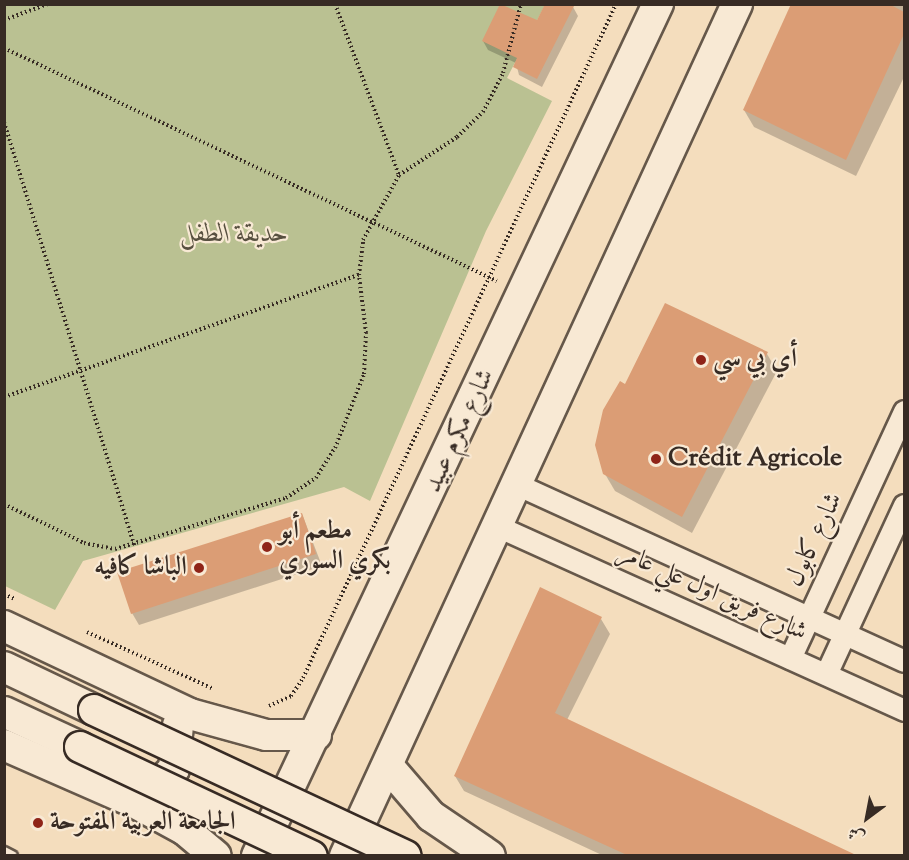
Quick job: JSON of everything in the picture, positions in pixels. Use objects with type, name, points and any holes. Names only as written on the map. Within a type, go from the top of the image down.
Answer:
[{"type":"street","name":"شارع مكرم عبيد","points":[[257,855],[316,735],[658,4]]},
{"type":"street","points":[[345,855],[388,766],[737,4]]},
{"type":"street","name":"شارع كابول","points":[[790,658],[904,411]]},
{"type":"street","name":"شارع فريق اول علي عامر","points":[[516,484],[904,661]]},
{"type":"street","points":[[826,674],[904,505]]},
{"type":"street","name":"شارع فريق اول علي عامر","points":[[497,526],[904,710]]},
{"type":"street","points":[[4,626],[169,704],[242,731],[316,735]]},
{"type":"street","points":[[4,667],[406,855]]},
{"type":"street","points":[[134,802],[158,790],[177,762],[179,729],[169,704]]},
{"type":"street","points":[[4,712],[312,855]]},
{"type":"street","points":[[4,745],[134,802],[185,830],[216,855]]},
{"type":"street","points":[[388,766],[431,816],[482,854]]},
{"type":"lane","points":[[4,852],[12,855]]},
{"type":"path","points":[[4,20],[48,4]]},
{"type":"path","points":[[335,4],[399,174]]},
{"type":"path","points":[[4,504],[94,546],[134,544],[286,498],[316,478],[335,448],[364,374],[366,333],[359,275],[371,222],[399,174],[457,137],[483,112],[503,73],[521,4]]},
{"type":"path","points":[[261,707],[291,696],[303,678],[616,4]]},
{"type":"path","points":[[4,48],[471,268]]},
{"type":"path","points":[[4,122],[134,544]]},
{"type":"path","points":[[4,397],[81,368],[359,275]]},
{"type":"path","points":[[4,594],[26,604]]},
{"type":"path","points":[[80,628],[219,692]]},
{"type":"green space","name":"حديقة الطفل","points":[[5,5],[545,5],[507,78],[552,101],[486,231],[370,501],[344,487],[83,561],[55,610],[5,586]]},
{"type":"building","points":[[500,4],[537,20],[545,4],[575,4],[537,79],[513,67],[517,58],[482,41]]},
{"type":"building","points":[[791,4],[889,4],[904,12],[904,34],[846,160],[743,110]]},
{"type":"building","points":[[665,303],[768,352],[682,517],[603,474],[595,445],[603,410],[620,381],[625,384]]},
{"type":"building","points":[[302,513],[316,554],[131,614],[117,572]]},
{"type":"building","points":[[540,587],[602,617],[555,713],[856,855],[627,855],[454,776]]},
{"type":"place","name":"أي بي سي","points":[[701,360]]},
{"type":"place","name":"Crédit Agricole","points":[[656,459]]},
{"type":"place","name":"مطعم أبو بكري السوري","points":[[267,547]]},
{"type":"place","name":"الباشا كافيه","points":[[199,568]]},
{"type":"place","name":"الجامعة العربية المفتوحة","points":[[38,823]]}]
